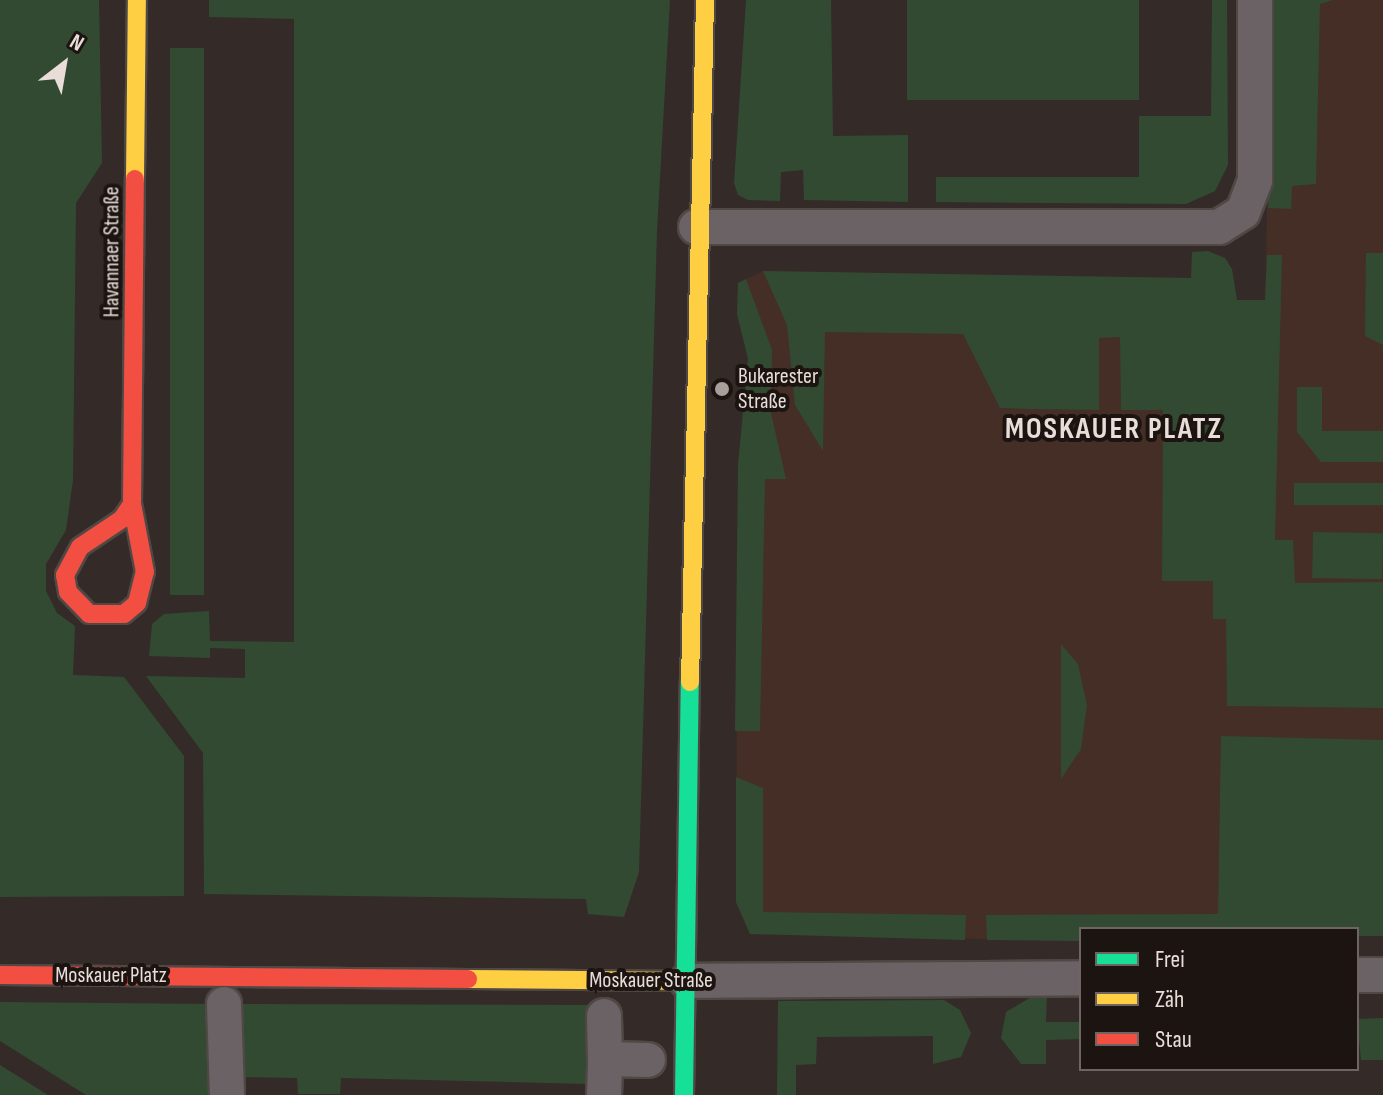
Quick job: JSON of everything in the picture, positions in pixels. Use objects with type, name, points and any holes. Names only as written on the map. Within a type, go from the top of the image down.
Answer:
[{"type":"street","name":"Havannaer Straße","points":[[132,504],[122,519],[80,547],[65,575],[68,592],[89,614],[124,614],[137,603],[144,550],[132,504],[137,0]]},
{"type":"street","points":[[684,1095],[696,227],[705,0]]},
{"type":"street","points":[[696,227],[1219,227],[1243,212],[1255,181],[1255,0]]},
{"type":"street","name":"Moskauer Platz","points":[[0,975],[223,991]]},
{"type":"street","points":[[1359,975],[1383,975]]},
{"type":"street","name":"Moskauer Straße","points":[[223,991],[687,981],[1079,978]]},
{"type":"street","points":[[223,991],[227,1095]]},
{"type":"street","points":[[604,1016],[604,1095]]},
{"type":"street","points":[[605,1059],[648,1060]]},
{"type":"shaded area","points":[[1272,0],[1383,0],[1383,936],[1359,936],[1359,927],[1079,927],[1078,941],[750,934],[736,902],[738,465],[748,359],[737,314],[738,283],[763,271],[1191,278],[1212,300],[1265,301]]},
{"type":"green space","points":[[0,0],[99,0],[102,163],[76,203],[73,480],[66,530],[46,564],[46,591],[57,613],[75,626],[73,675],[124,677],[184,756],[184,896],[0,897]]},
{"type":"green space","points":[[209,0],[670,0],[657,231],[639,872],[624,917],[588,914],[586,899],[204,894],[203,753],[146,676],[245,678],[245,649],[210,648],[210,658],[149,656],[152,624],[164,614],[209,611],[210,641],[294,642],[294,19],[209,17]]},
{"type":"green space","points":[[746,0],[831,0],[833,136],[908,135],[908,202],[804,200],[803,170],[781,172],[780,201],[748,200],[738,195],[734,183]]},
{"type":"green space","points":[[907,0],[1139,0],[1139,100],[907,100]]},
{"type":"green space","points":[[1212,0],[1227,0],[1228,165],[1215,191],[1186,204],[936,202],[936,177],[1139,177],[1139,116],[1211,116]]},
{"type":"green space","points":[[1272,0],[1333,0],[1320,4],[1316,184],[1292,186],[1291,209],[1268,208]]},
{"type":"green space","points":[[170,48],[204,48],[204,595],[170,595]]},
{"type":"green space","points":[[1208,251],[1225,258],[1232,269],[1237,300],[1265,300],[1267,255],[1282,255],[1275,540],[1293,540],[1295,583],[1383,582],[1383,708],[1227,706],[1226,619],[1213,619],[1213,581],[1162,581],[1163,410],[1121,410],[1120,337],[1099,338],[1099,410],[1031,409],[1000,408],[963,334],[825,332],[823,451],[795,405],[787,325],[763,271],[1191,278],[1192,252]]},
{"type":"green space","points":[[1366,253],[1383,253],[1383,345],[1365,336]]},
{"type":"green space","points":[[746,279],[772,350],[771,413],[786,479],[765,479],[760,731],[735,731],[738,465],[748,359],[737,314],[738,283]]},
{"type":"green space","points":[[1297,387],[1322,387],[1322,431],[1383,431],[1383,462],[1321,462],[1297,432]]},
{"type":"green space","points":[[1294,483],[1383,483],[1383,505],[1294,505]]},
{"type":"green space","points":[[1313,532],[1383,533],[1382,579],[1312,578]]},
{"type":"green space","points":[[1061,644],[1078,664],[1087,705],[1081,749],[1061,779]]},
{"type":"green space","points":[[1221,736],[1383,740],[1383,936],[1359,936],[1359,927],[1079,927],[1079,941],[987,940],[986,915],[1218,914]]},
{"type":"green space","points":[[736,777],[763,788],[763,912],[966,915],[965,940],[750,934],[736,902]]},
{"type":"green space","points":[[1033,996],[1047,996],[1046,1022],[1079,1022],[1079,1039],[1046,1040],[1046,1064],[1021,1064],[1001,1038],[1006,1012]]},
{"type":"green space","points":[[944,1000],[960,1010],[971,1033],[961,1057],[933,1064],[933,1036],[817,1037],[816,1064],[796,1065],[796,1095],[777,1095],[778,1001]]},
{"type":"green space","points":[[0,1002],[214,1004],[215,1095],[86,1095],[0,1041]]},
{"type":"green space","points":[[235,1004],[590,1005],[589,1084],[341,1078],[340,1094],[298,1094],[297,1078],[236,1077]]},
{"type":"green space","points":[[1383,1018],[1383,1060],[1361,1060],[1359,1019]]},
{"type":"green space","points":[[0,1065],[48,1095],[0,1095]]},
{"type":"traffic: fast","points":[[684,1095],[690,682]]},
{"type":"traffic: slow","points":[[135,179],[137,0]]},
{"type":"traffic: slow","points":[[690,682],[705,0]]},
{"type":"traffic: slow","points":[[468,979],[687,981]]},
{"type":"traffic: jam","points":[[132,504],[122,519],[80,547],[65,575],[68,592],[89,614],[124,614],[137,603],[145,572],[132,504],[135,179]]},
{"type":"traffic: jam","points":[[0,975],[468,979]]},
{"type":"place","name":"Bukarester Straße","points":[[722,389]]},
{"type":"district","name":"MOSKAUER PLATZ","points":[[1114,429]]}]
